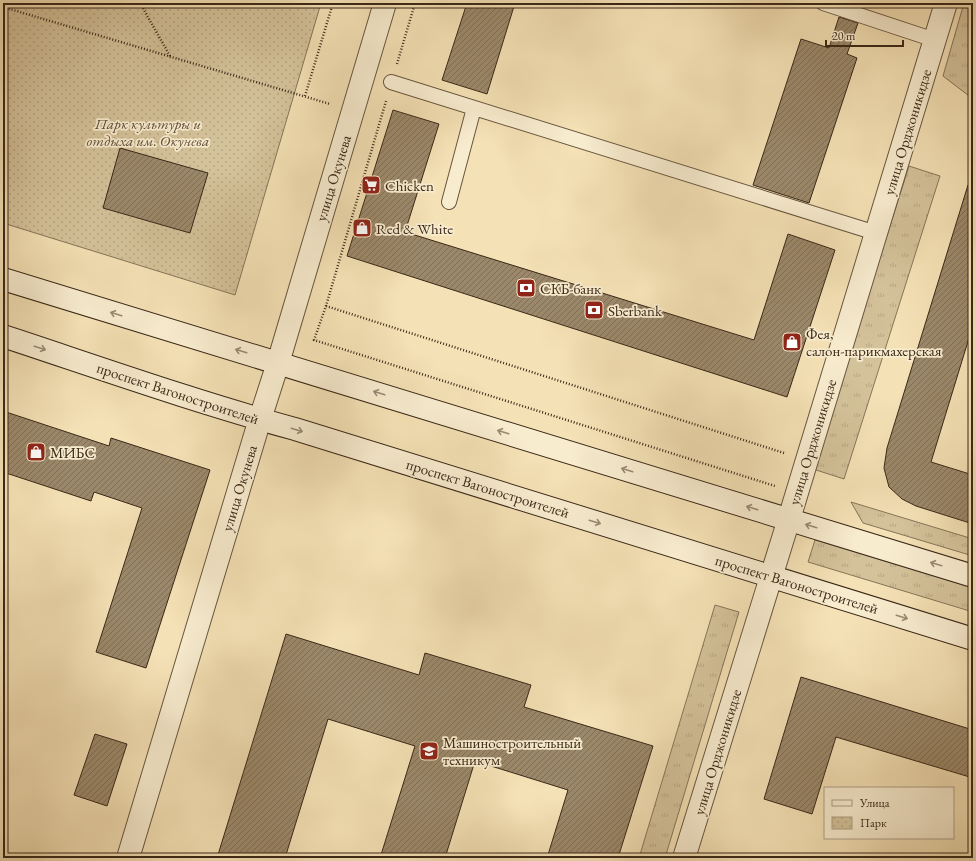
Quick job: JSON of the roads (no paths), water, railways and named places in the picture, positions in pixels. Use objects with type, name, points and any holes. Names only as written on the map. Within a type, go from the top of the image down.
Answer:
[{"type":"main road","name":"улица Окунева","points":[[128,858],[385,3]]},
{"type":"main road","name":"улица Орджоникидзе","points":[[684,858],[946,3]]},
{"type":"main road","points":[[3,279],[973,576]]},
{"type":"main road","name":"проспект Вагоностроителей","points":[[3,336],[260,419],[973,639]]},
{"type":"lane","points":[[823,3],[935,40]]},
{"type":"lane","points":[[391,82],[876,233]]},
{"type":"lane","points":[[449,202],[474,108]]},
{"type":"place","name":"Chicken","points":[[371,185]]},
{"type":"place","name":"Red & White","points":[[362,228]]},
{"type":"place","name":"СКБ-банк","points":[[526,288]]},
{"type":"place","name":"Sberbank","points":[[594,310]]},
{"type":"place","name":"Фея, салон-парикмахерская","points":[[792,342]]},
{"type":"place","name":"МИБС","points":[[36,452]]},
{"type":"place","name":"Машиностроительный техникум","points":[[429,751]]},
{"type":"park label","name":"Парк культуры и отдыха им. Окунева","points":[[148,132]]}]
